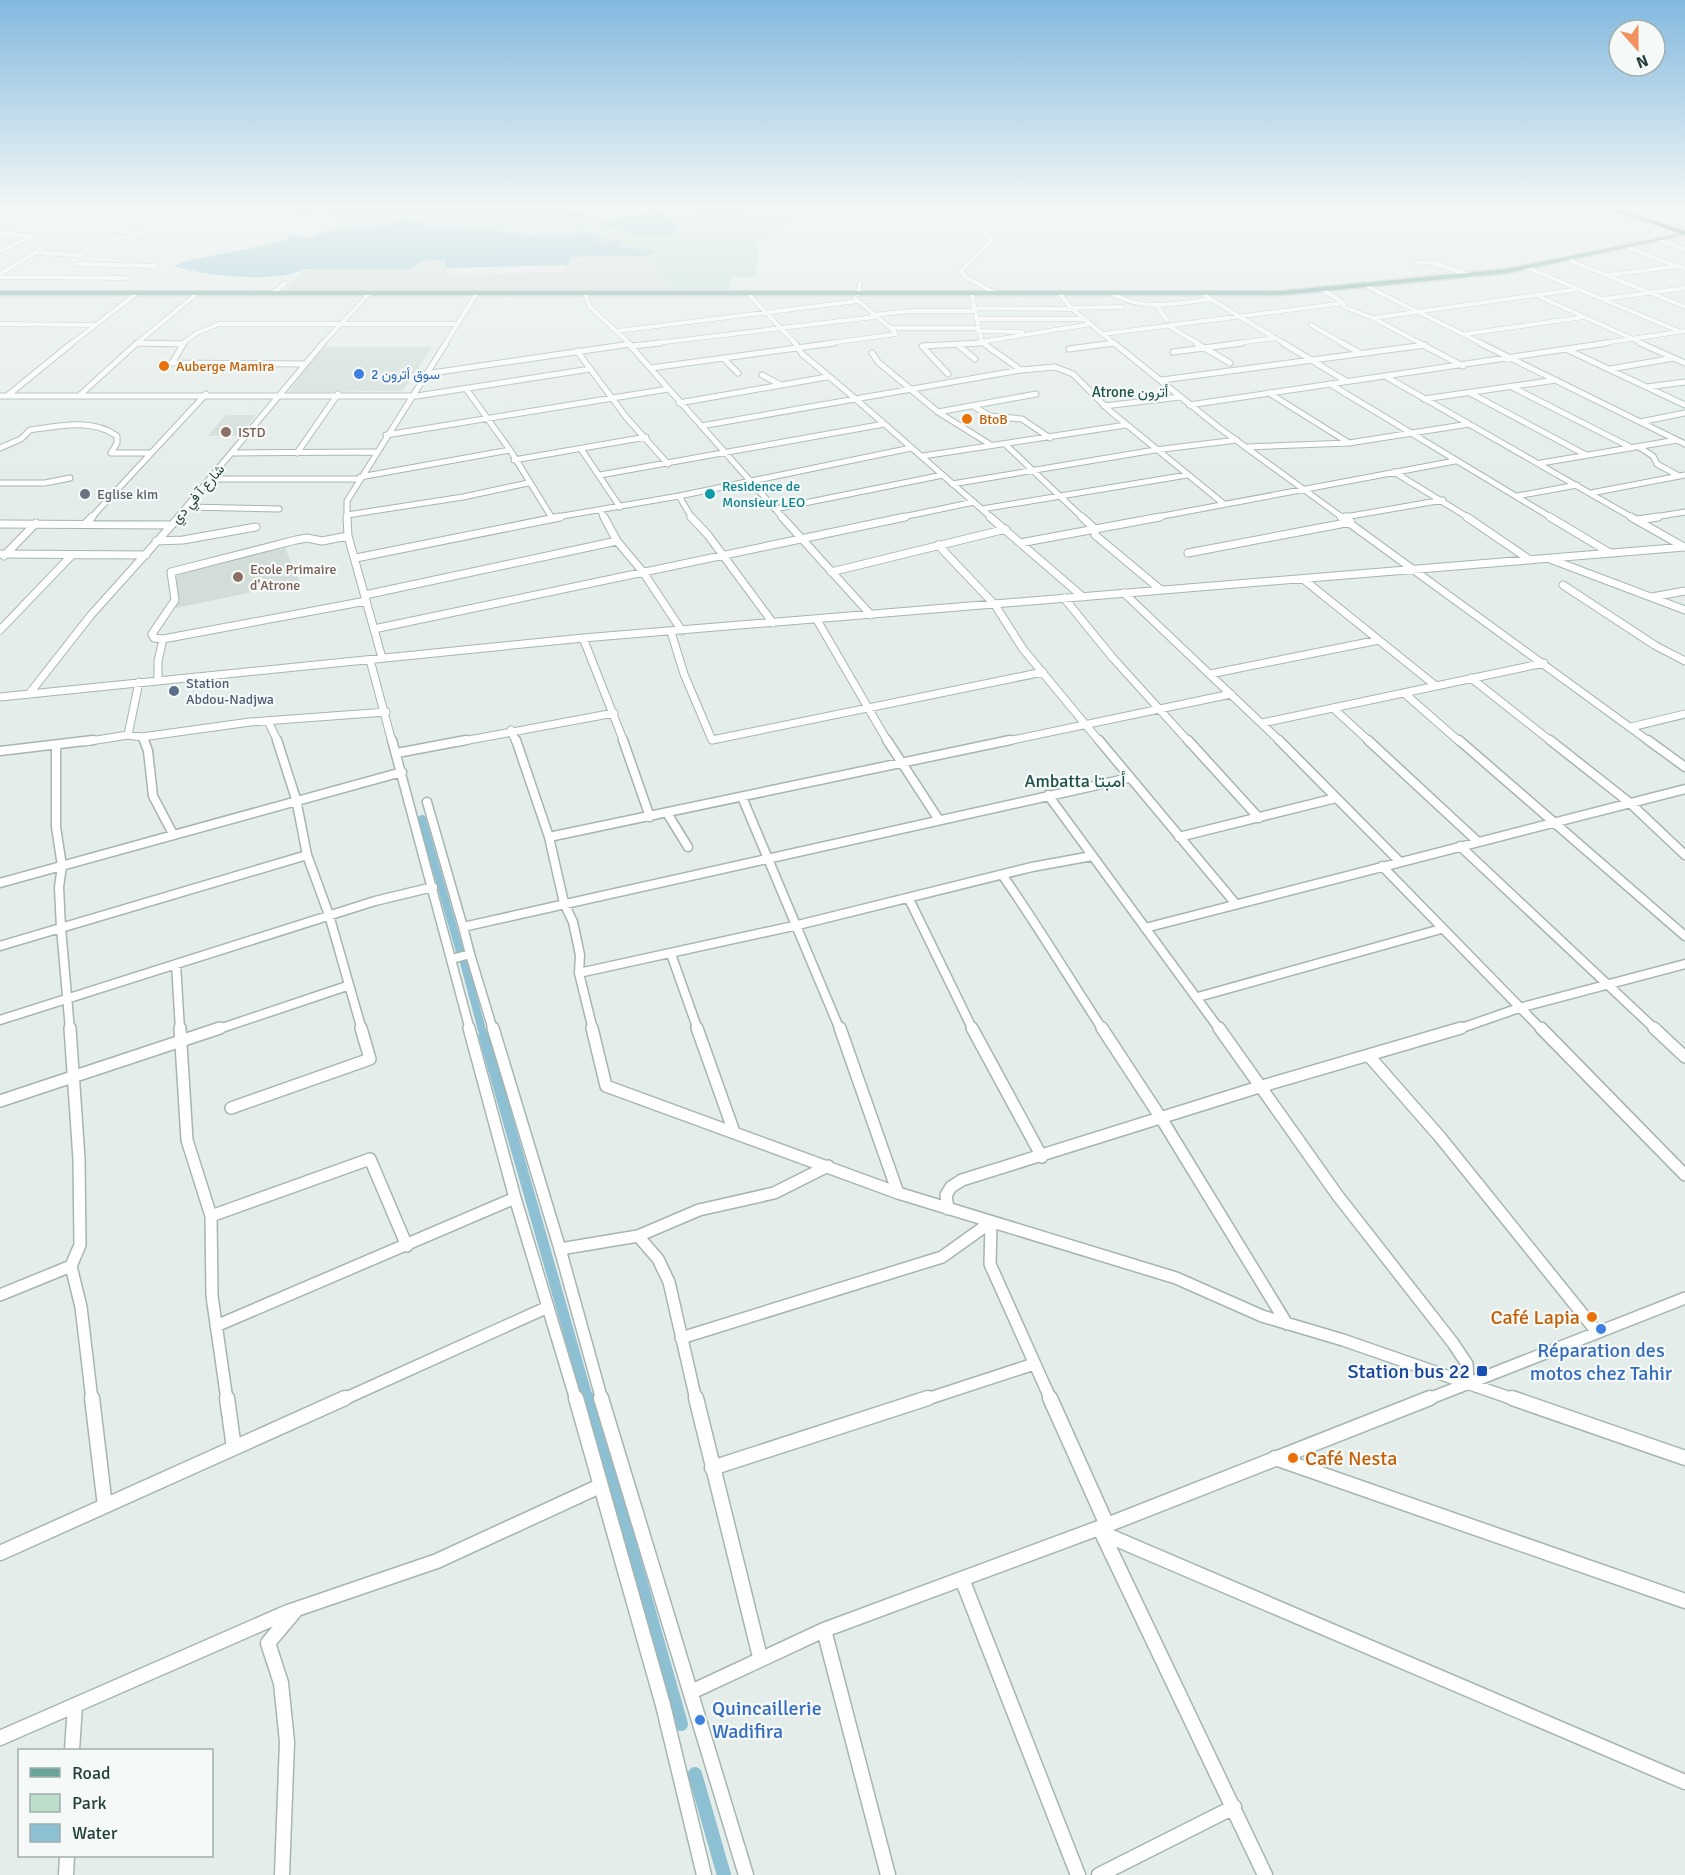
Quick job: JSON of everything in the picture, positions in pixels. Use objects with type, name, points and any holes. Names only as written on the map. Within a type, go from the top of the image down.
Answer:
[{"type":"main road","points":[[448,296],[530,296]]},
{"type":"main road","points":[[653,296],[994,296]]},
{"type":"main road","points":[[668,296],[908,296]]},
{"type":"main road","points":[[1137,296],[1246,296]]},
{"type":"street","points":[[0,402],[134,296]]},
{"type":"street","points":[[81,394],[194,296]]},
{"type":"street","name":"شارع آ في دي","points":[[30,694],[91,615],[147,555],[156,541],[212,479],[338,324],[367,296]]},
{"type":"street","points":[[475,296],[375,452],[347,501],[348,536],[374,629],[376,659],[386,712],[452,958],[462,1006],[515,1198],[663,1705],[705,1875]]},
{"type":"street","points":[[585,296],[590,307],[631,345],[679,403],[728,454],[871,615]]},
{"type":"street","points":[[750,296],[783,328],[797,347],[827,377],[858,400],[1083,597]]},
{"type":"street","points":[[972,296],[982,342],[1021,370]]},
{"type":"street","points":[[1061,296],[1071,309],[1162,380],[1189,405],[1685,767]]},
{"type":"street","points":[[1115,296],[1131,304],[1156,304],[1207,297],[1346,381]]},
{"type":"street","points":[[1332,296],[1344,303],[1344,307],[1373,318],[1463,366]]},
{"type":"street","points":[[1385,296],[1685,444]]},
{"type":"street","points":[[1538,296],[1685,363]]},
{"type":"street","points":[[1373,318],[1541,296]]},
{"type":"street","points":[[1595,296],[1684,332]]},
{"type":"street","points":[[1603,299],[1630,296]]},
{"type":"street","points":[[1656,296],[1685,307]]},
{"type":"street","points":[[617,331],[766,313],[856,297],[873,316],[896,334],[651,368]]},
{"type":"street","points":[[1103,334],[1344,303]]},
{"type":"street","points":[[1156,304],[1167,320]]},
{"type":"street","points":[[425,374],[577,351],[912,311],[1122,307]]},
{"type":"street","points":[[1466,334],[1586,317]]},
{"type":"street","points":[[976,319],[1085,319]]},
{"type":"street","points":[[0,324],[94,325]]},
{"type":"street","points":[[305,364],[172,363],[183,344],[202,329],[219,324],[458,324]]},
{"type":"street","points":[[948,374],[922,346],[982,342],[1091,324]]},
{"type":"street","points":[[1311,325],[1360,353]]},
{"type":"street","points":[[1169,326],[1230,363]]},
{"type":"street","points":[[890,328],[978,329],[1042,333]]},
{"type":"street","points":[[1189,405],[1684,332]]},
{"type":"street","points":[[1173,352],[1276,338]]},
{"type":"street","points":[[137,343],[183,344]]},
{"type":"street","points":[[1069,349],[1114,343]]},
{"type":"street","points":[[958,345],[975,359]]},
{"type":"street","points":[[1162,380],[1425,345]]},
{"type":"street","points":[[1568,350],[1685,405]]},
{"type":"street","points":[[577,351],[626,417],[668,464]]},
{"type":"street","points":[[872,353],[878,362],[938,412],[991,445]]},
{"type":"street","points":[[1610,369],[1674,358]]},
{"type":"street","points":[[724,359],[738,372]]},
{"type":"street","points":[[701,426],[1021,370],[1055,367],[1065,369],[1089,387],[1104,405],[1126,425],[1224,504]]},
{"type":"street","points":[[0,396],[81,394],[417,396],[468,390],[590,369]]},
{"type":"street","points":[[762,375],[781,385]]},
{"type":"street","points":[[1384,376],[1685,547]]},
{"type":"street","points":[[679,403],[827,377]]},
{"type":"street","points":[[1424,399],[1556,380]]},
{"type":"street","points":[[1647,387],[1684,382]]},
{"type":"street","points":[[1330,384],[1610,553]]},
{"type":"street","points":[[1512,387],[1632,448]]},
{"type":"street","points":[[386,435],[668,389]]},
{"type":"street","points":[[468,390],[510,450],[528,483],[552,518]]},
{"type":"street","points":[[1269,393],[1349,443]]},
{"type":"street","points":[[1470,393],[1586,455]]},
{"type":"street","points":[[86,523],[206,394]]},
{"type":"street","points":[[297,453],[338,394]]},
{"type":"street","points":[[938,412],[1036,394]]},
{"type":"street","points":[[1104,405],[1180,397]]},
{"type":"street","points":[[973,406],[990,416],[1022,419],[1050,438]]},
{"type":"street","points":[[1640,422],[1685,413]]},
{"type":"street","points":[[600,475],[728,454],[884,424]]},
{"type":"street","points":[[1247,447],[1349,443],[1469,424]]},
{"type":"street","points":[[0,448],[21,439],[30,430],[91,425],[113,430],[117,436],[117,443],[111,453],[150,453]]},
{"type":"street","points":[[923,456],[1126,425]]},
{"type":"street","points":[[514,460],[646,437]]},
{"type":"street","points":[[952,484],[1155,450],[1237,440]]},
{"type":"street","points":[[1541,464],[1677,440]]},
{"type":"street","points":[[1005,444],[1095,529],[1095,535],[1161,590]]},
{"type":"street","points":[[1639,447],[1653,456],[1657,464],[1682,475]]},
{"type":"street","points":[[581,448],[620,507]]},
{"type":"street","points":[[356,558],[465,534],[679,496],[911,448]]},
{"type":"street","points":[[212,479],[360,478],[510,450]]},
{"type":"street","points":[[234,453],[375,452]]},
{"type":"street","points":[[1020,543],[1455,461]]},
{"type":"street","points":[[1394,472],[1443,500],[1530,560]]},
{"type":"street","points":[[775,509],[943,475]]},
{"type":"street","points":[[982,508],[1061,498],[1187,475]]},
{"type":"street","points":[[1591,493],[1682,475]]},
{"type":"street","points":[[0,483],[45,483],[70,478]]},
{"type":"street","points":[[346,515],[463,497],[528,483]]},
{"type":"street","points":[[1517,496],[1577,485]]},
{"type":"street","points":[[679,496],[694,522],[724,555],[773,624]]},
{"type":"street","points":[[1345,517],[1443,500]]},
{"type":"street","points":[[374,629],[974,502]]},
{"type":"street","points":[[187,507],[279,509]]},
{"type":"street","points":[[600,510],[617,541],[643,572],[682,631]]},
{"type":"street","points":[[1637,520],[1685,512]]},
{"type":"street","points":[[1188,553],[1351,522]]},
{"type":"street","points":[[0,560],[3,554],[36,523]]},
{"type":"street","points":[[0,524],[171,525]]},
{"type":"street","points":[[156,541],[183,540],[256,527]]},
{"type":"street","points":[[831,572],[1006,529]]},
{"type":"street","points":[[348,536],[322,541],[307,538],[296,540],[171,572],[175,600],[152,634],[154,638],[163,639],[366,598],[617,541]]},
{"type":"street","points":[[938,545],[995,605],[1023,649],[1235,903]]},
{"type":"street","points":[[0,697],[584,638],[1685,547]]},
{"type":"street","points":[[3,554],[147,555]]},
{"type":"street","points":[[1,627],[72,555]]},
{"type":"street","points":[[1547,558],[1685,610]]},
{"type":"street","points":[[1303,579],[1436,686]]},
{"type":"street","points":[[1563,585],[1642,638],[1685,662]]},
{"type":"street","points":[[1649,597],[1685,591]]},
{"type":"street","points":[[1124,593],[1262,723],[1399,861]]},
{"type":"street","points":[[1064,598],[1159,710],[1259,818]]},
{"type":"street","points":[[816,620],[900,763],[939,820]]},
{"type":"street","points":[[670,632],[690,691],[712,740],[1043,672]]},
{"type":"street","points":[[584,638],[614,713],[650,817]]},
{"type":"street","points":[[158,681],[158,661],[163,639]]},
{"type":"street","points":[[1210,674],[1379,640]]},
{"type":"street","points":[[1262,723],[1544,663]]},
{"type":"street","points":[[1471,678],[1630,803],[1685,855]]},
{"type":"street","points":[[128,735],[139,682]]},
{"type":"street","points":[[1404,693],[1685,936]]},
{"type":"street","points":[[549,837],[1231,694]]},
{"type":"street","points":[[1333,708],[1477,841]]},
{"type":"street","points":[[0,751],[56,746],[128,735],[142,737],[268,721],[386,712]]},
{"type":"street","points":[[397,753],[511,730],[614,713]]},
{"type":"street","points":[[1631,727],[1685,714]]},
{"type":"street","points":[[231,1108],[370,1059],[347,986],[329,915],[307,855],[296,799],[282,750],[268,721]]},
{"type":"street","points":[[511,730],[521,752],[549,837],[564,903],[573,922],[578,944],[579,973],[606,1086],[898,1193],[1176,1278],[1287,1324],[1468,1382],[1685,1458]]},
{"type":"street","points":[[142,737],[149,747],[149,775],[153,797],[172,834]]},
{"type":"street","points":[[56,746],[56,827],[62,866],[59,887],[74,1076],[80,1245],[71,1266],[81,1307],[105,1506]]},
{"type":"street","points":[[0,883],[296,799],[402,772]]},
{"type":"street","points":[[463,927],[1129,778]]},
{"type":"street","points":[[1146,928],[1235,903],[1685,789]]},
{"type":"street","points":[[1048,795],[1197,997],[1259,1088],[1338,1196],[1453,1343],[1467,1364],[1468,1382]]},
{"type":"street","points":[[742,797],[832,1006],[898,1193]]},
{"type":"street","points":[[1179,837],[1336,798]]},
{"type":"street","points":[[428,802],[470,954],[560,1249],[591,1364],[746,1875]]},
{"type":"street","points":[[668,813],[688,847]]},
{"type":"street","points":[[1460,846],[1685,1058]]},
{"type":"street","points":[[0,946],[307,855]]},
{"type":"street","points":[[579,973],[798,925],[1032,867],[1092,856]]},
{"type":"street","points":[[1382,866],[1441,929],[1685,1175]]},
{"type":"street","points":[[1003,876],[1042,932],[1050,949],[1161,1118],[1287,1324]]},
{"type":"street","points":[[0,1020],[329,915],[433,887]]},
{"type":"street","points":[[909,899],[954,994],[1042,1157]]},
{"type":"street","points":[[1197,997],[1441,929]]},
{"type":"street","points":[[452,958],[470,954]]},
{"type":"street","points":[[671,954],[734,1132]]},
{"type":"street","points":[[176,964],[187,1140],[211,1216],[212,1296],[234,1448]]},
{"type":"street","points":[[948,1209],[946,1195],[951,1187],[962,1180],[1458,1029],[1519,1008],[1610,986],[1685,964]]},
{"type":"street","points":[[0,1101],[347,986]]},
{"type":"street","points":[[1369,1056],[1440,1137],[1597,1332]]},
{"type":"street","points":[[211,1216],[370,1159],[406,1246]]},
{"type":"street","points":[[560,1249],[638,1236],[699,1210],[774,1193],[828,1166]]},
{"type":"street","points":[[216,1326],[515,1198]]},
{"type":"street","points":[[681,1338],[942,1257],[991,1222]]},
{"type":"street","points":[[991,1222],[990,1264],[1105,1529],[1265,1875]]},
{"type":"street","points":[[638,1236],[664,1265],[674,1294],[681,1338],[760,1657]]},
{"type":"street","points":[[0,1295],[71,1266]]},
{"type":"street","points":[[691,1692],[760,1657],[824,1630],[1105,1529],[1275,1458],[1685,1298]]},
{"type":"street","points":[[0,1554],[548,1307]]},
{"type":"street","points":[[712,1468],[1034,1364]]},
{"type":"street","points":[[1275,1458],[1685,1600]]},
{"type":"street","points":[[0,1738],[297,1608],[437,1561],[600,1486]]},
{"type":"street","points":[[1105,1529],[1685,1782]]},
{"type":"street","points":[[962,1579],[1078,1875]]},
{"type":"street","points":[[282,1875],[287,1742],[281,1683],[268,1643],[297,1608]]},
{"type":"street","points":[[824,1630],[888,1875]]},
{"type":"street","points":[[72,1749],[75,1705]]},
{"type":"street","points":[[1099,1875],[1234,1808]]},
{"type":"street","points":[[66,1875],[67,1857]]},
{"type":"shaded area","name":"سوق أترون 2","points":[[326,347],[432,347],[403,391],[289,392],[309,364]]},
{"type":"shaded area","points":[[226,415],[256,415],[239,436],[207,436]]},
{"type":"shaded area","name":"Ecole Primaire d'Atrone","points":[[285,548],[300,582],[176,608],[177,573]]},
{"type":"waterway","points":[[422,819],[460,952]]},
{"type":"waterway","points":[[463,959],[482,1030]]},
{"type":"waterway","points":[[484,1036],[588,1400]]},
{"type":"waterway","points":[[588,1398],[681,1724]]},
{"type":"waterway","points":[[695,1774],[724,1875]]},
{"type":"place","name":"Auberge Mamira","points":[[164,366]]},
{"type":"place","name":"سوق أترون 2","points":[[359,374]]},
{"type":"place","name":"BtoB","points":[[967,419]]},
{"type":"place","name":"ISTD","points":[[226,432]]},
{"type":"place","name":"Eglise kim","points":[[85,494]]},
{"type":"place","name":"Residence de Monsieur LEO","points":[[710,494]]},
{"type":"place","name":"Ecole Primaire d'Atrone","points":[[238,577]]},
{"type":"place","name":"Station Abdou-Nadjwa","points":[[174,691]]},
{"type":"place","name":"Café Lapia","points":[[1592,1317]]},
{"type":"place","name":"Réparation des motos chez Tahir","points":[[1601,1329]]},
{"type":"place","name":"Station bus 22","points":[[1482,1371]]},
{"type":"place","name":"Café Nesta","points":[[1293,1458]]},
{"type":"place","name":"Quincaillerie Wadifira","points":[[700,1720]]},
{"type":"district","name":"Atrone أترون","points":[[1130,392]]},
{"type":"district","name":"Ambatta أمبتا","points":[[1075,781]]}]
